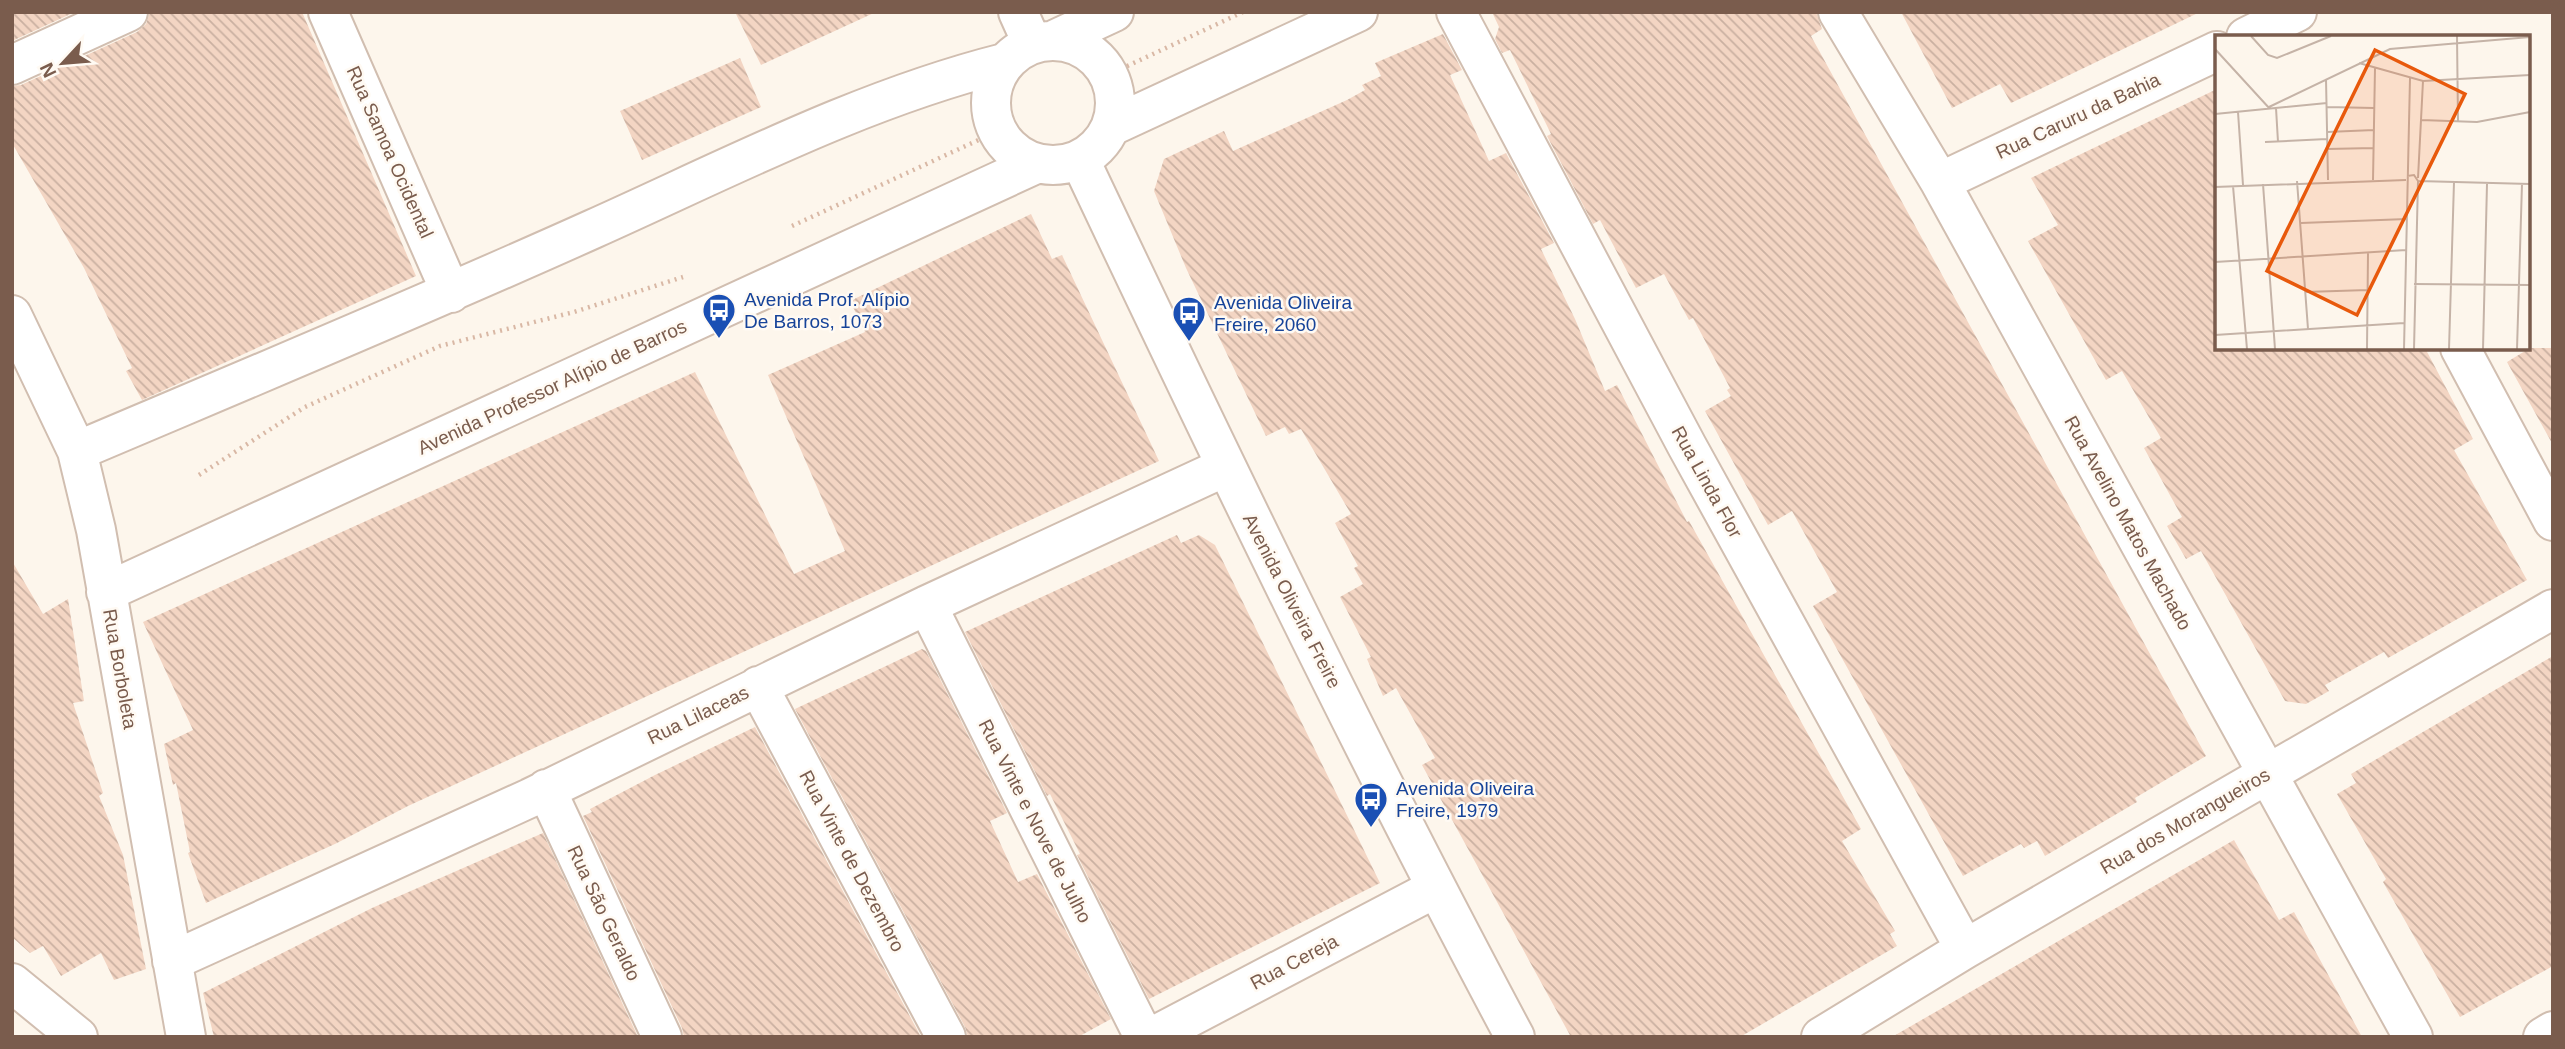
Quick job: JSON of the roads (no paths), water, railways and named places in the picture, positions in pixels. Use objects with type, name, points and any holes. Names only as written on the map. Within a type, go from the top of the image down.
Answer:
[{"type":"street","points":[[12,65],[128,12]]},
{"type":"street","name":"Rua Samoa Ocidental","points":[[328,12],[451,293]]},
{"type":"street","points":[[77,451],[451,293],[828,124],[927,85],[1027,40],[1114,12]]},
{"type":"street","points":[[1112,126],[1358,12]]},
{"type":"street","name":"Rua Linda Flor","points":[[1456,12],[1687,446],[1965,949]]},
{"type":"street","name":"Rua Avelino Matos Machado","points":[[1838,12],[1940,182],[2413,1037]]},
{"type":"street","points":[[2252,35],[2291,23]]},
{"type":"street","points":[[1027,40],[1079,45],[1099,59],[1108,75],[1117,102],[1112,126],[1100,146],[1080,160],[1058,166],[1036,164],[1014,151],[998,131],[991,108],[993,84],[1027,40]]},
{"type":"street","name":"Rua Caruru da Bahia","points":[[1940,182],[2215,52]]},
{"type":"street","name":"Avenida Oliveira Freire","points":[[1080,160],[1224,467],[1436,888],[1515,1037]]},
{"type":"street","name":"Avenida Professor Alípio de Barros","points":[[106,592],[1036,164]]},
{"type":"street","name":"Rua Borboleta","points":[[12,315],[77,451],[96,530],[186,1037]]},
{"type":"street","points":[[2461,350],[2553,521]]},
{"type":"street","name":"Rua Lilaceas","points":[[172,961],[546,789],[926,605],[1224,467]]},
{"type":"street","name":"Rua Vinte e Nove de Julho","points":[[926,605],[1144,1037]]},
{"type":"street","name":"Rua dos Morangueiros","points":[[1821,1037],[1965,949],[2553,609]]},
{"type":"street","name":"Rua Vinte de Dezembro","points":[[758,686],[946,1037]]},
{"type":"street","name":"Rua São Geraldo","points":[[546,789],[662,1037]]},
{"type":"street","name":"Rua Cereja","points":[[1152,1037],[1436,888]]},
{"type":"street","points":[[12,983],[78,1037]]},
{"type":"street","points":[[2543,1037],[2553,1031]]},
{"type":"place","name":"Avenida Prof. Alípio De Barros, 1073","points":[[719,340]]},
{"type":"place","name":"Avenida Oliveira Freire, 2060","points":[[1189,343]]},
{"type":"place","name":"Avenida Oliveira Freire, 1979","points":[[1371,829]]}]
